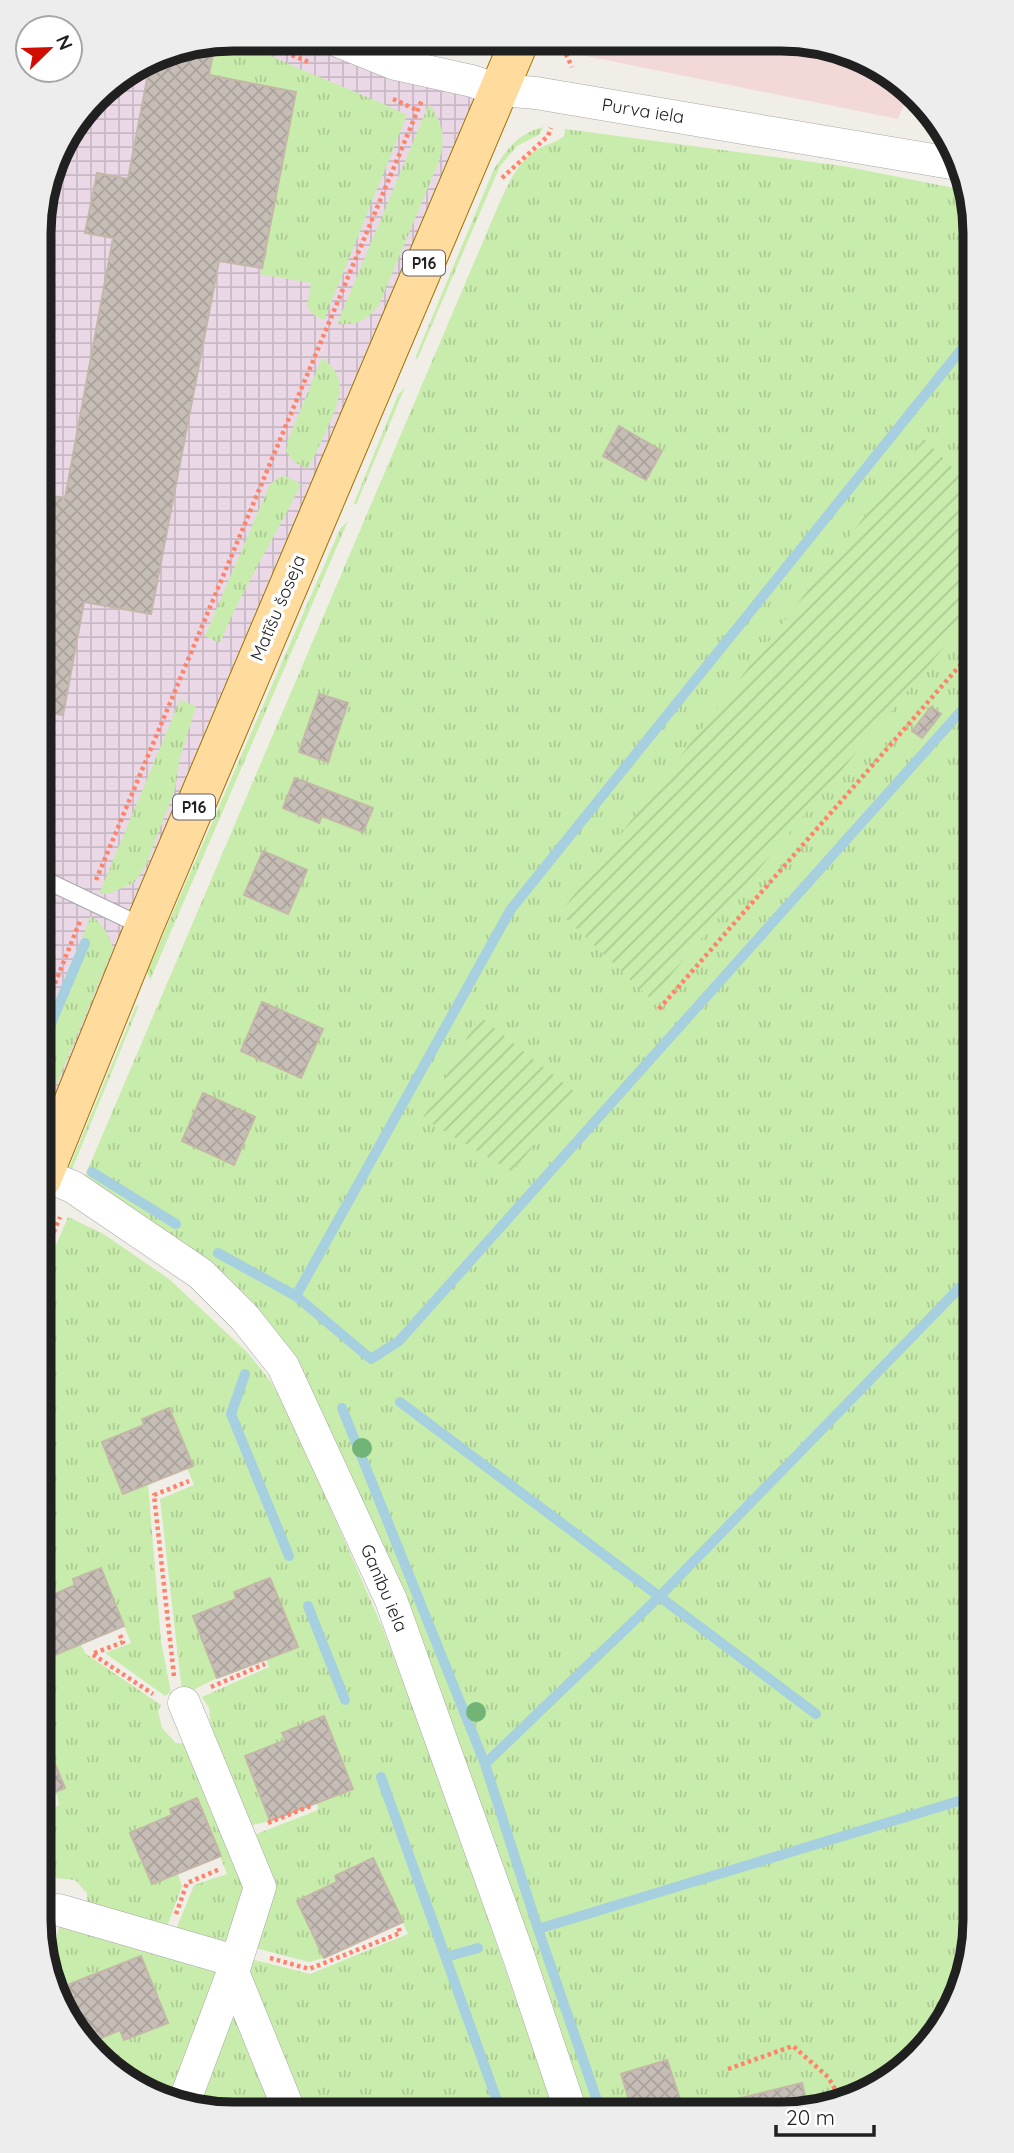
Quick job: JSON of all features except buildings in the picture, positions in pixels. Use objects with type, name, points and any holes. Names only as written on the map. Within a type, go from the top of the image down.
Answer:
[{"type":"main road","name":"Matīšu šoseja","points":[[51,1156],[144,927],[515,51]]},
{"type":"street","name":"Purva iela","points":[[363,51],[395,64],[472,81],[498,90],[536,93],[949,163]]},
{"type":"street","name":"Ganību iela","points":[[51,1179],[73,1187],[201,1274],[245,1318],[283,1366],[391,1600],[520,1957],[568,2102]]},
{"type":"street","points":[[184,1703],[260,1887],[186,2096]]},
{"type":"street","points":[[59,1910],[235,1961]]},
{"type":"street","points":[[235,1961],[286,2102]]},
{"type":"lane","points":[[51,883],[144,927]]},
{"type":"path","points":[[564,51],[573,68]]},
{"type":"path","points":[[95,884],[417,110]]},
{"type":"path","points":[[659,1009],[963,662]]},
{"type":"path","points":[[51,993],[80,920]]},
{"type":"path","points":[[51,1238],[56,1225]]},
{"type":"path","points":[[184,1703],[175,1682],[154,1495],[189,1481]]},
{"type":"path","points":[[120,1634],[123,1642],[92,1654],[163,1701],[184,1703],[214,1685],[265,1664]]},
{"type":"path","points":[[51,1804],[55,1802]]},
{"type":"path","points":[[238,1835],[313,1805]]},
{"type":"path","points":[[166,1941],[187,1882],[221,1868]]},
{"type":"path","points":[[235,1961],[309,1969],[400,1933],[398,1926]]},
{"type":"path","points":[[728,2069],[793,2046],[828,2077],[837,2093]]},
{"type":"shaded area","points":[[221,51],[372,51],[498,90],[51,1153],[51,221],[60,175],[75,142],[88,122],[122,88],[163,65],[198,54]]},
{"type":"shaded area","points":[[583,51],[805,52],[839,60],[861,70],[905,100],[898,119],[581,55]]},
{"type":"green space","points":[[261,51],[407,115],[324,320],[316,317],[307,307],[311,283],[260,274],[296,92],[209,75],[213,52]]},
{"type":"green space","points":[[429,104],[442,131],[441,153],[379,305],[361,321],[337,324]]},
{"type":"green space","points":[[543,127],[540,134],[517,146],[500,166],[417,360],[416,356],[493,171],[519,138]]},
{"type":"green space","points":[[565,129],[843,166],[958,189],[962,209],[963,1932],[954,1978],[939,2011],[910,2049],[872,2078],[828,2096],[805,2101],[577,2102],[282,1352],[82,1183],[499,204],[524,160],[538,149],[564,136]]},
{"type":"green space","points":[[322,358],[336,373],[340,389],[334,412],[308,469],[294,462],[286,451],[288,440]]},
{"type":"green space","points":[[405,387],[356,505],[354,503],[398,395]]},
{"type":"green space","points":[[924,439],[963,478],[963,624],[651,999],[560,913]]},
{"type":"green space","points":[[283,475],[301,484],[238,603],[220,643],[205,636],[270,484]]},
{"type":"green space","points":[[348,521],[150,980],[147,972],[340,529]]},
{"type":"green space","points":[[180,700],[196,706],[180,758],[175,789],[146,865],[135,882],[109,894],[99,894]]},
{"type":"green space","points":[[91,916],[105,930],[113,949],[51,1097],[51,1012]]},
{"type":"green space","points":[[139,1005],[71,1172],[69,1168],[136,1006]]},
{"type":"green space","points":[[479,1016],[576,1093],[512,1172],[423,1118]]},
{"type":"green space","points":[[68,1217],[102,1233],[169,1279],[248,1353],[271,1382],[294,1424],[383,1629],[432,1757],[552,2102],[291,2102],[240,1975],[247,1958],[310,1974],[408,1934],[373,1858],[335,1876],[337,1882],[298,1901],[324,1958],[309,1962],[251,1947],[249,1837],[318,1810],[317,1803],[353,1789],[324,1716],[283,1732],[286,1740],[245,1756],[270,1821],[245,1827],[211,1727],[209,1708],[202,1697],[269,1667],[266,1659],[297,1646],[270,1578],[234,1592],[236,1599],[194,1616],[217,1678],[191,1691],[182,1692],[160,1499],[194,1485],[187,1468],[193,1465],[169,1408],[142,1418],[144,1425],[102,1442],[123,1494],[148,1484],[161,1641],[171,1692],[165,1696],[105,1653],[131,1643],[101,1568],[75,1585],[51,1596],[51,1257]]},
{"type":"green space","points":[[80,1644],[86,1654],[161,1705],[158,1711],[162,1728],[176,1743],[192,1744],[250,1888],[227,1950],[173,1937],[194,1885],[227,1874],[197,1798],[170,1809],[172,1815],[131,1833],[152,1884],[178,1874],[182,1886],[164,1935],[88,1912],[87,1893],[75,1880],[56,1878],[51,1866],[51,1809],[59,1805],[56,1792],[64,1788],[51,1756],[51,1645],[55,1654]]},
{"type":"green space","points":[[60,1926],[217,1966],[220,1978],[180,2094],[142,2078],[122,2065],[96,2040],[120,2030],[125,2040],[168,2023],[141,1956],[64,1986],[53,1948]]},
{"type":"green space","points":[[236,2009],[277,2102],[201,2099]]},
{"type":"waterway","points":[[296,1296],[511,909],[963,347]]},
{"type":"waterway","points":[[218,1253],[296,1296],[371,1359],[399,1341],[963,709]]},
{"type":"waterway","points":[[51,1024],[85,943]]},
{"type":"waterway","points":[[92,1172],[176,1224]]},
{"type":"waterway","points":[[485,1764],[661,1595],[963,1284]]},
{"type":"waterway","points":[[245,1374],[231,1414],[289,1556]]},
{"type":"waterway","points":[[400,1402],[816,1714]]},
{"type":"waterway","points":[[342,1408],[485,1764],[598,2102]]},
{"type":"waterway","points":[[308,1606],[345,1700]]},
{"type":"waterway","points":[[381,1777],[497,2102]]},
{"type":"waterway","points":[[538,1929],[963,1800]]},
{"type":"waterway","points":[[446,1957],[478,1948]]}]
